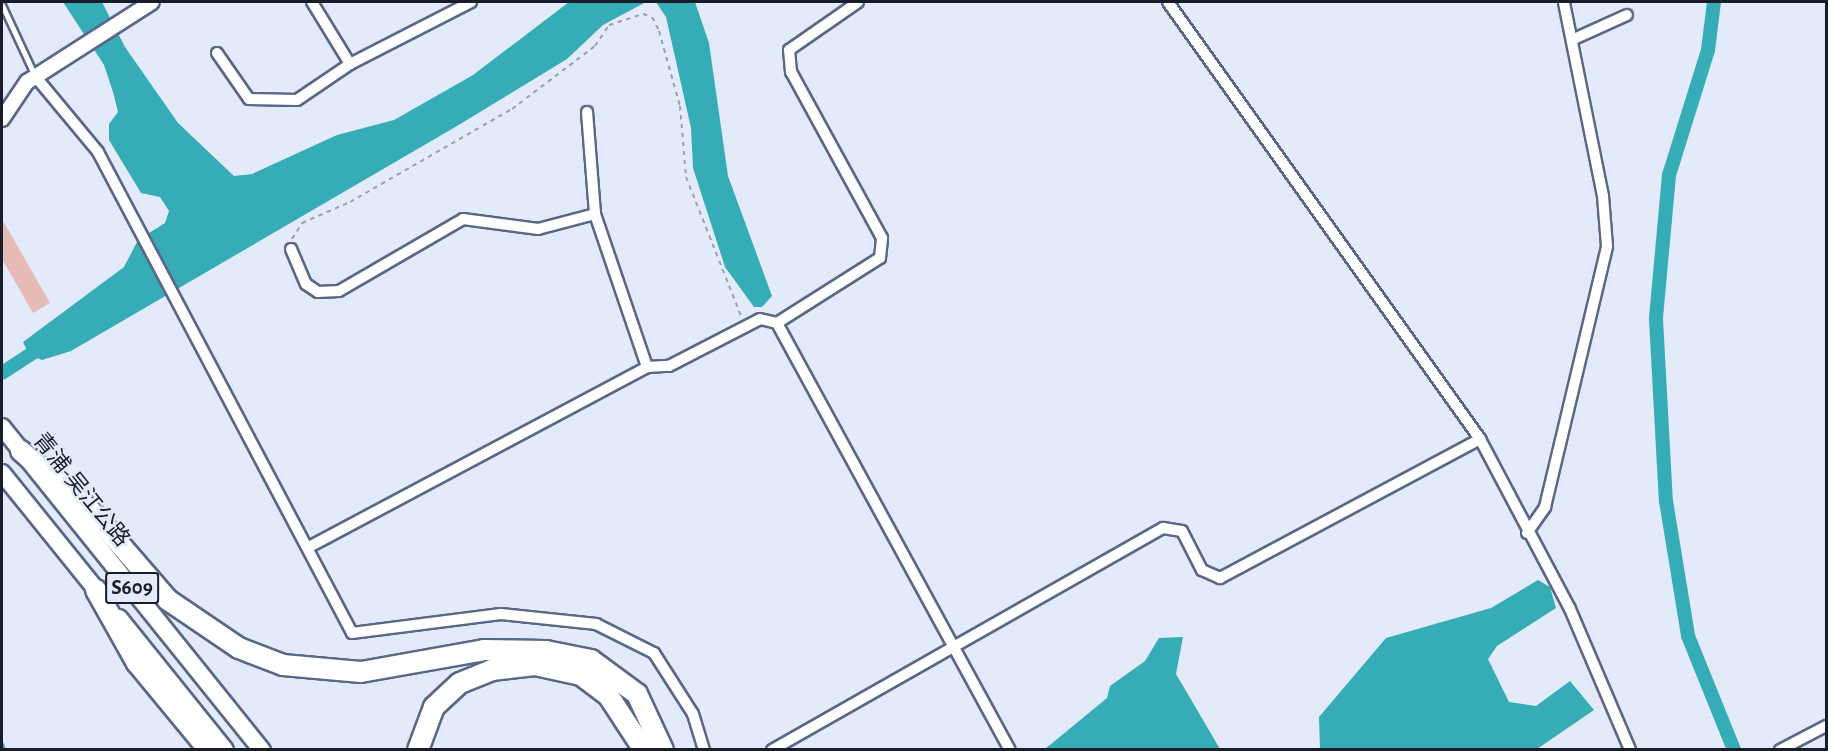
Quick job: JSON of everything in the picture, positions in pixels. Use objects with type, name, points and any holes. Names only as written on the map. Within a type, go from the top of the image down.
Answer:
[{"type":"highway","points":[[21,451],[91,511],[168,600],[239,648],[283,665],[362,672],[484,650],[546,651],[591,660],[637,694],[663,750]]},
{"type":"highway","points":[[96,590],[137,663],[209,750]]},
{"type":"highway","points":[[418,750],[434,707],[460,683],[492,670],[535,665],[582,675],[608,695],[644,750]]},
{"type":"main road","name":"青浦-吴江公路","points":[[2,427],[262,750]]},
{"type":"main road","name":"S609","points":[[2,473],[225,750]]},
{"type":"street","points":[[2,119],[35,76],[152,2]]},
{"type":"street","points":[[312,2],[350,64]]},
{"type":"street","points":[[217,53],[249,99],[297,100],[350,64],[471,2]]},
{"type":"street","points":[[309,547],[647,367],[669,366],[760,319],[777,323],[880,258],[882,238],[791,72],[789,50],[858,2]]},
{"type":"street","points":[[1168,2],[1480,439],[1541,561],[1570,609],[1630,750]]},
{"type":"street","points":[[1527,533],[1545,507],[1607,246],[1602,196],[1575,74],[1574,39],[1564,2]]},
{"type":"street","points":[[1574,39],[1628,15]]},
{"type":"street","points":[[35,76],[98,152],[137,229],[309,547],[352,633],[501,614],[552,615],[596,624],[633,640],[654,653],[673,677],[704,750]]},
{"type":"street","points":[[587,112],[595,214],[647,367]]},
{"type":"street","points":[[291,249],[306,284],[318,292],[339,291],[463,219],[538,229],[595,214]]},
{"type":"street","points":[[777,323],[951,648],[1010,750]]},
{"type":"street","points":[[772,750],[1163,528],[1182,531],[1202,570],[1220,578],[1480,439]]},
{"type":"street","points":[[1780,750],[1827,726]]},
{"type":"lane","points":[[2,5],[35,76]]},
{"type":"path","points":[[291,249],[302,223],[350,202],[512,109],[595,46],[609,25],[643,14],[652,16],[659,31],[680,106],[686,177],[736,310],[749,325]]},
{"type":"water","points":[[63,2],[102,2],[125,47],[178,123],[234,176],[252,174],[337,135],[394,120],[473,75],[569,2],[646,2],[603,25],[567,59],[457,126],[71,351],[42,360],[29,355],[23,342],[124,267],[138,240],[165,223],[169,211],[160,197],[141,193],[109,140],[109,124],[118,112],[104,65]]},
{"type":"water","points":[[656,2],[695,2],[709,43],[728,176],[772,296],[762,307],[754,307],[725,267],[693,168],[691,128],[666,17]]},
{"type":"water","points":[[1538,580],[1550,587],[1556,608],[1497,646],[1488,659],[1509,702],[1536,706],[1570,681],[1594,710],[1537,749],[1320,749],[1319,717],[1386,638],[1491,608]]},
{"type":"water","points":[[1183,637],[1176,674],[1220,749],[1045,749],[1107,698],[1110,686],[1145,661],[1159,638]]},
{"type":"building","points":[[2,219],[50,303],[33,313],[2,259]]},
{"type":"waterway","points":[[1714,2],[1708,50],[1669,175],[1656,319],[1666,501],[1688,636],[1734,750]]},
{"type":"waterway","points":[[2,373],[45,345]]},
{"type":"waterway","points":[[2,744],[4,750]]}]
